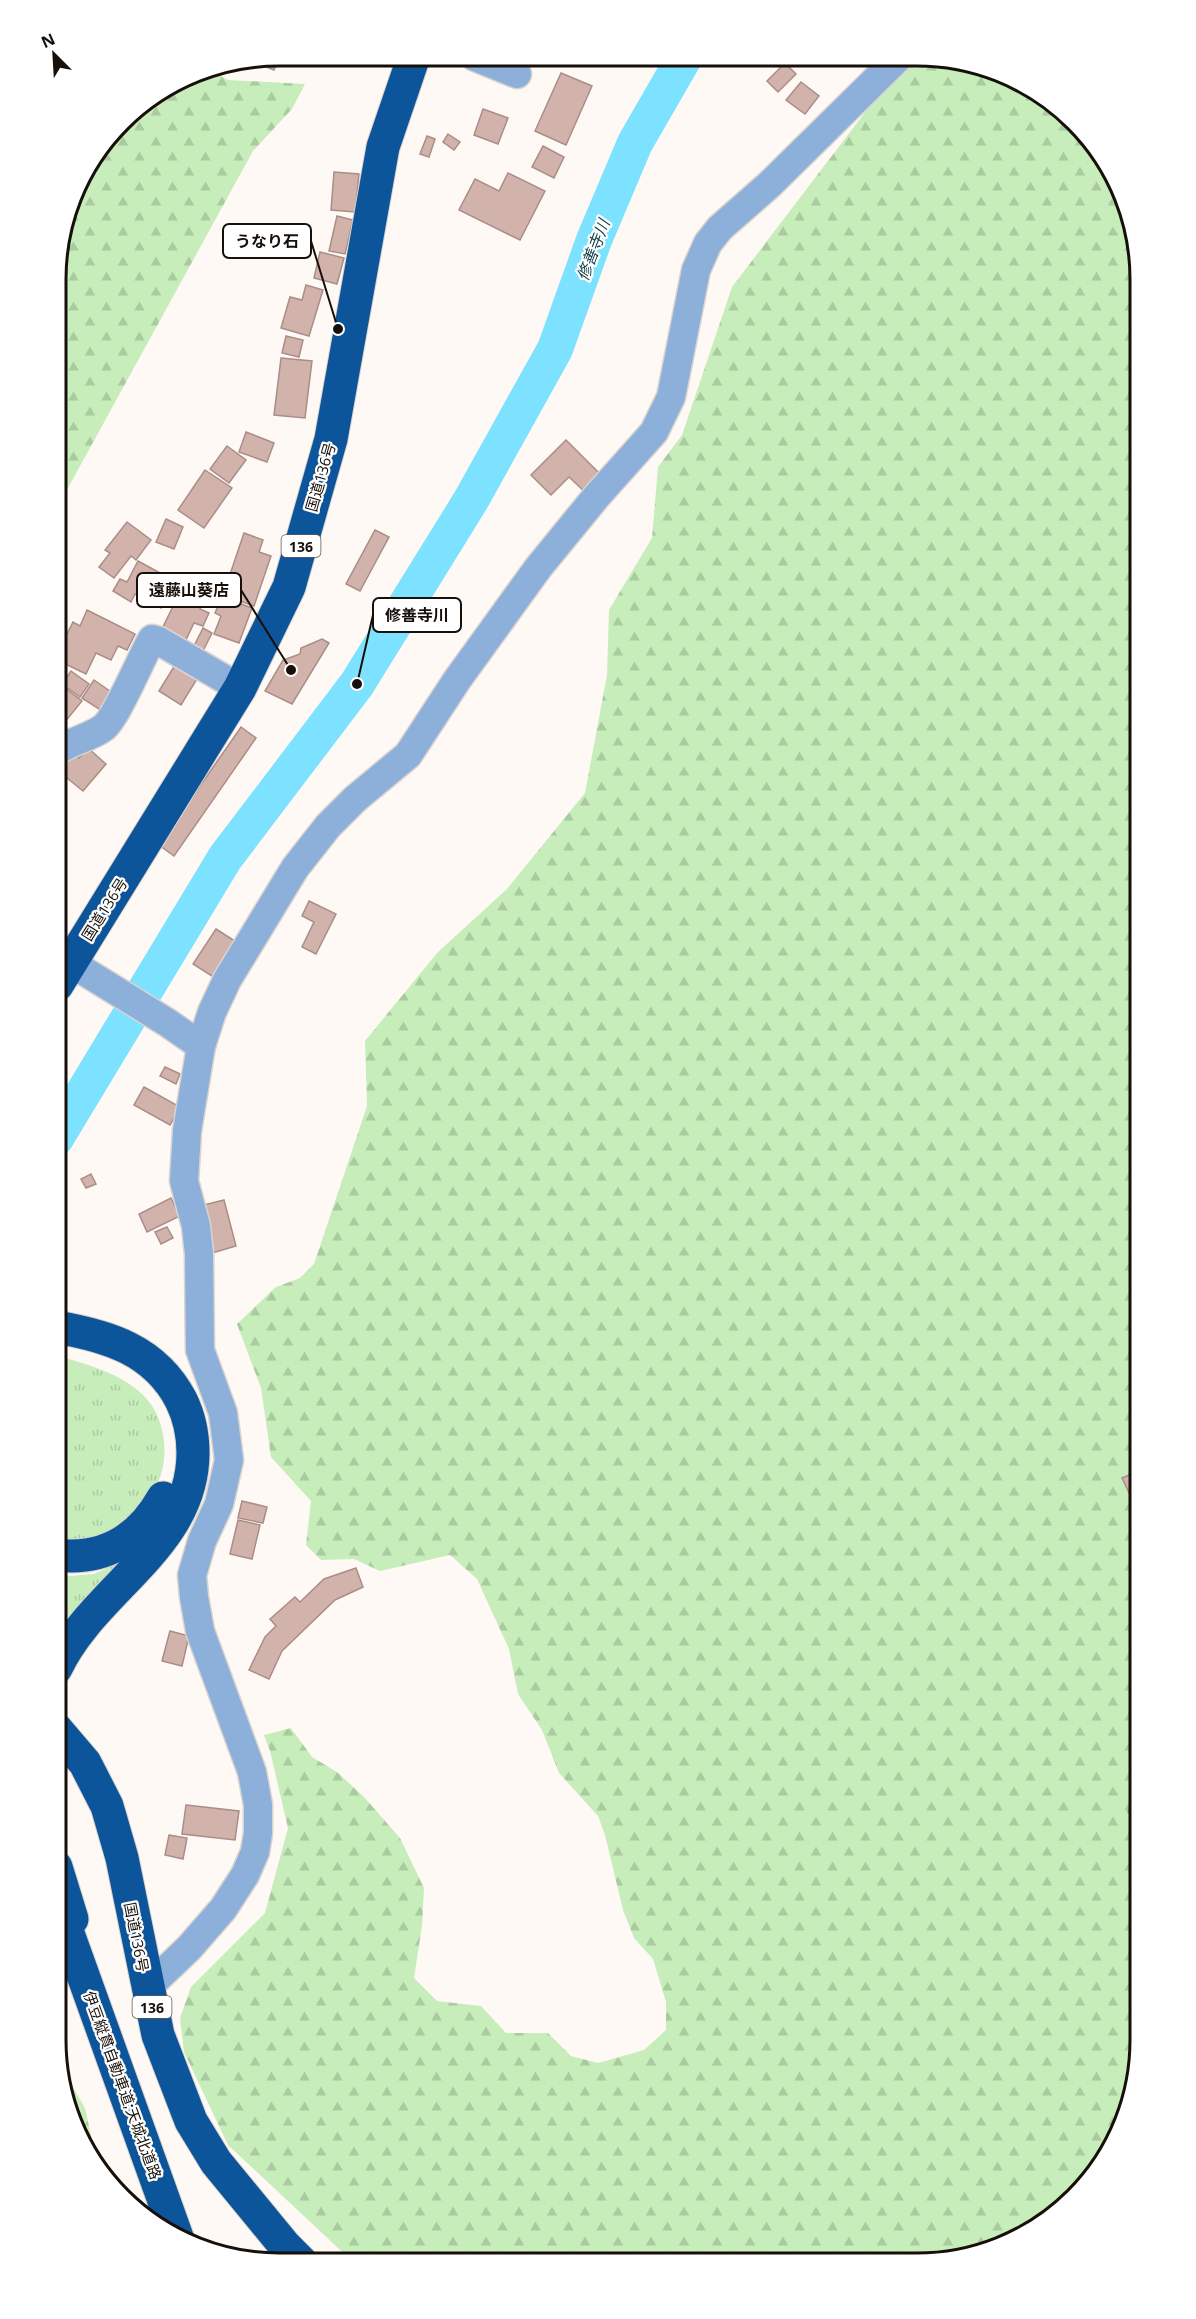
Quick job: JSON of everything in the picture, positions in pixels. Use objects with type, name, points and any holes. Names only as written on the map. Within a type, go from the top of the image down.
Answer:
[{"type":"highway","name":"国道136号","points":[[71,974],[240,688],[289,587],[331,438],[383,147],[411,66]]},
{"type":"highway","points":[[66,1329],[117,1342],[136,1350],[152,1362],[165,1375],[185,1408],[193,1446],[191,1482],[186,1500],[177,1517],[151,1552],[84,1626],[66,1652]]},
{"type":"highway","points":[[66,1343],[100,1353],[136,1375],[161,1404],[170,1422],[174,1441],[170,1480],[153,1515],[141,1529],[127,1540],[90,1555],[66,1556]]},
{"type":"highway","name":"国道136号","points":[[66,1741],[85,1763],[107,1806],[122,1858],[147,1988],[159,2035],[191,2121],[216,2162],[292,2253]]},
{"type":"highway","points":[[66,1898],[102,2011],[110,2050]]},
{"type":"highway","name":"伊豆縦貫自動車道;天城北道路","points":[[66,1928],[172,2224]]},
{"type":"highway","points":[[66,1966],[124,2091]]},
{"type":"street","points":[[497,66],[517,74]]},
{"type":"street","points":[[147,1988],[189,1948],[223,1909],[245,1875],[255,1852],[258,1833],[258,1805],[252,1772],[200,1631],[192,1575],[194,1563],[219,1504],[229,1460],[220,1400],[200,1350],[199,1254],[196,1226],[184,1181],[187,1131],[201,1046],[212,1012],[227,980],[295,868],[328,826],[355,799],[408,755],[538,567],[596,496],[654,432],[671,397],[696,270],[708,243],[720,228],[769,184],[890,66]]},
{"type":"street","points":[[66,747],[92,735],[110,722],[152,639],[240,688]]},
{"type":"street","points":[[71,974],[168,1023],[201,1046]]},
{"type":"green space","points":[[905,66],[931,66],[986,77],[1024,95],[1047,110],[1068,128],[1086,149],[1108,185],[1123,224],[1130,265],[1130,2054],[1123,2095],[1114,2122],[1101,2147],[1086,2170],[1068,2191],[1047,2209],[1011,2231],[986,2242],[959,2249],[931,2253],[343,2253],[228,2145],[184,2052],[180,2018],[191,1987],[265,1913],[288,1828],[270,1751],[264,1735],[291,1728],[312,1757],[337,1772],[364,1797],[400,1838],[424,1888],[422,1926],[414,1978],[437,2001],[481,2006],[506,2033],[548,2033],[571,2056],[598,2063],[644,2050],[666,2030],[666,2002],[653,1959],[634,1938],[623,1910],[605,1835],[598,1816],[559,1773],[542,1730],[518,1694],[509,1649],[477,1579],[450,1555],[380,1571],[354,1559],[321,1560],[306,1545],[311,1501],[271,1457],[261,1388],[237,1324],[276,1287],[300,1278],[314,1264],[367,1106],[365,1041],[438,952],[507,889],[585,793],[607,675],[609,610],[652,538],[658,467],[682,435],[732,287],[879,94]]},
{"type":"green space","points":[[219,75],[228,80],[305,84],[292,109],[253,151],[66,492],[66,265],[77,210],[95,172],[110,149],[138,119],[172,95],[197,82]]},
{"type":"green space","points":[[66,1358],[102,1370],[134,1387],[152,1405],[162,1430],[164,1444],[162,1472],[151,1496],[144,1504],[116,1530],[93,1538],[66,1540]]},
{"type":"green space","points":[[120,1562],[66,1625],[66,1576],[94,1574]]},
{"type":"green space","points":[[70,2082],[85,2108],[93,2142],[77,2109]]},
{"type":"building","points":[[264,66],[275,66],[274,70]]},
{"type":"building","points":[[782,66],[788,66],[796,74],[778,92],[767,81]]},
{"type":"building","points":[[561,73],[592,86],[566,145],[535,131]]},
{"type":"building","points":[[801,82],[819,96],[805,114],[786,100]]},
{"type":"building","points":[[483,109],[508,118],[498,144],[474,135]]},
{"type":"building","points":[[448,134],[460,142],[454,150],[443,142]]},
{"type":"building","points":[[427,136],[435,139],[429,157],[420,154]]},
{"type":"building","points":[[543,146],[564,157],[554,178],[532,167]]},
{"type":"building","points":[[334,172],[359,174],[355,212],[331,210]]},
{"type":"building","points":[[508,173],[545,191],[520,240],[459,210],[475,179],[499,191]]},
{"type":"building","points":[[337,216],[353,220],[345,254],[329,251]]},
{"type":"building","points":[[320,252],[344,258],[337,284],[314,278]]},
{"type":"building","points":[[306,285],[323,290],[309,336],[281,328],[290,297],[302,300]]},
{"type":"building","points":[[286,336],[303,340],[299,357],[282,353]]},
{"type":"building","points":[[281,358],[312,361],[305,418],[274,415]]},
{"type":"building","points":[[246,432],[274,443],[267,462],[239,452]]},
{"type":"building","points":[[566,440],[604,478],[587,494],[569,477],[551,495],[531,475]]},
{"type":"building","points":[[227,446],[246,460],[229,483],[210,469]]},
{"type":"building","points":[[205,470],[232,488],[204,528],[178,510]]},
{"type":"building","points":[[166,519],[183,527],[174,549],[156,542]]},
{"type":"building","points":[[127,522],[151,540],[136,560],[131,556],[114,578],[99,567],[110,553],[105,550]]},
{"type":"building","points":[[375,530],[389,537],[360,591],[346,584]]},
{"type":"building","points":[[244,533],[263,540],[259,552],[271,556],[254,606],[223,595]]},
{"type":"building","points":[[138,561],[175,581],[161,608],[135,594],[131,602],[113,591],[120,579],[127,582]]},
{"type":"building","points":[[181,590],[204,601],[200,609],[209,613],[203,626],[194,623],[184,644],[160,633]]},
{"type":"building","points":[[222,597],[252,608],[239,643],[214,634],[221,616],[215,613]]},
{"type":"building","points":[[87,610],[135,634],[127,650],[118,646],[111,660],[96,653],[86,674],[66,664],[66,636],[73,622],[80,626]]},
{"type":"building","points":[[203,628],[212,633],[203,651],[194,646]]},
{"type":"building","points":[[322,639],[329,643],[292,704],[265,691],[283,660],[300,654],[301,648]]},
{"type":"building","points":[[178,660],[200,674],[181,705],[159,691]]},
{"type":"building","points":[[71,671],[89,684],[80,697],[66,687],[66,678]]},
{"type":"building","points":[[94,680],[114,694],[102,711],[82,698]]},
{"type":"building","points":[[66,689],[82,701],[66,721]]},
{"type":"building","points":[[241,727],[256,738],[174,856],[159,845]]},
{"type":"building","points":[[88,748],[106,764],[83,791],[66,779],[66,760],[73,752],[79,758]]},
{"type":"building","points":[[309,901],[336,914],[316,954],[302,947],[314,922],[302,916]]},
{"type":"building","points":[[216,929],[238,943],[215,978],[193,964]]},
{"type":"building","points":[[165,1067],[180,1074],[176,1084],[160,1076]]},
{"type":"building","points":[[144,1087],[180,1107],[170,1125],[134,1105]]},
{"type":"building","points":[[91,1174],[96,1184],[86,1188],[81,1179]]},
{"type":"building","points":[[171,1198],[180,1216],[147,1232],[139,1214]]},
{"type":"building","points":[[224,1200],[236,1246],[212,1253],[200,1206]]},
{"type":"building","points":[[167,1227],[173,1238],[161,1244],[155,1232]]},
{"type":"building","points":[[1130,1475],[1130,1495],[1122,1478]]},
{"type":"building","points":[[242,1501],[267,1507],[263,1523],[238,1518]]},
{"type":"building","points":[[238,1520],[260,1525],[252,1559],[230,1554]]},
{"type":"building","points":[[356,1568],[363,1587],[335,1600],[282,1651],[269,1679],[249,1670],[265,1637],[276,1626],[270,1619],[295,1597],[300,1602],[324,1579]]},
{"type":"building","points":[[170,1631],[189,1636],[182,1666],[162,1661]]},
{"type":"building","points":[[186,1805],[239,1811],[235,1840],[182,1834]]},
{"type":"building","points":[[169,1835],[187,1838],[183,1859],[165,1855]]},
{"type":"waterway","name":"修善寺川","points":[[66,1121],[225,858],[357,684],[471,500],[555,349],[594,240],[635,143],[679,66]]},
{"type":"place","name":"うなり石","points":[[338,329]]},
{"type":"place","name":"遠藤山葵店","points":[[291,670]]},
{"type":"place","name":"修善寺川","points":[[357,684]]}]
